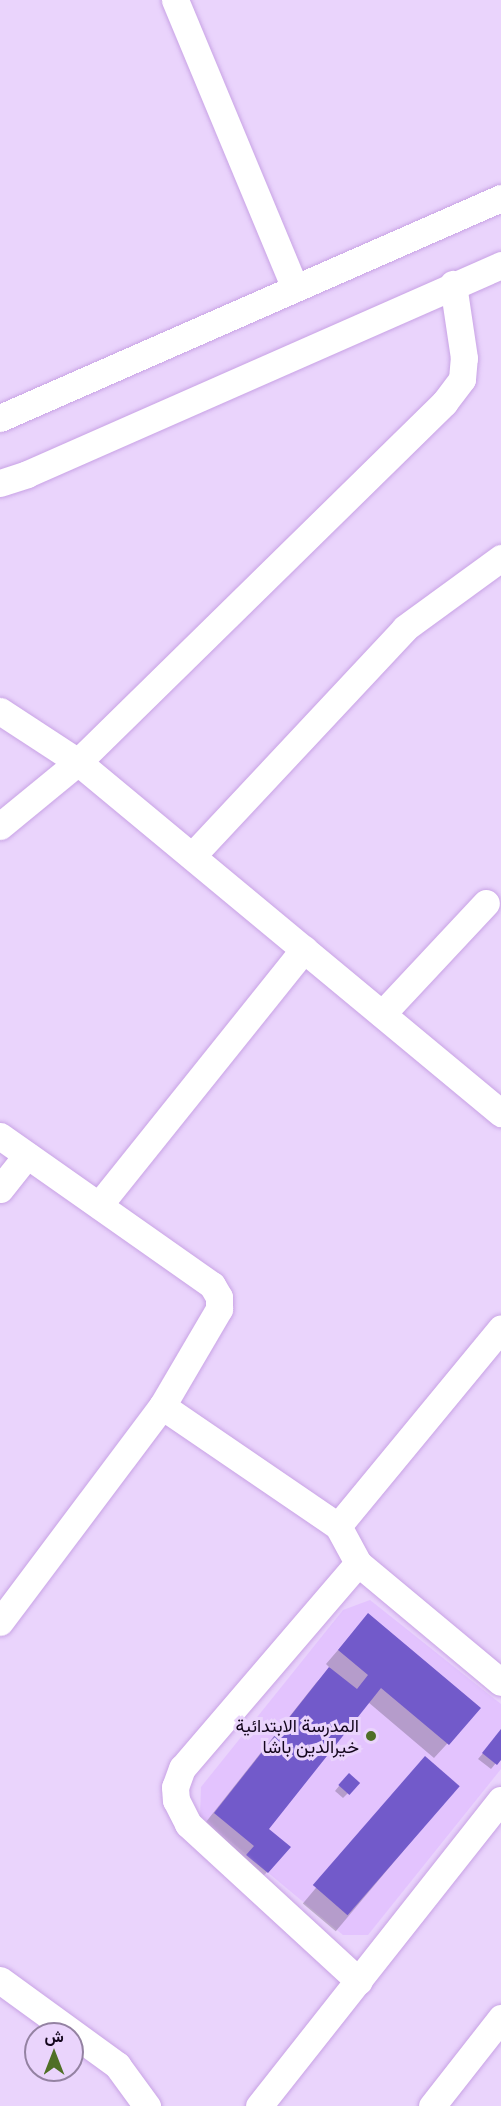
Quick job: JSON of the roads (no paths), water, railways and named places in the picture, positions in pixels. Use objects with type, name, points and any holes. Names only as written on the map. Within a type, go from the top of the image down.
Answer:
[{"type":"street","points":[[175,0],[295,288]]},
{"type":"street","points":[[0,418],[501,198]]},
{"type":"street","points":[[0,483],[27,474],[453,284],[501,265]]},
{"type":"street","points":[[0,826],[78,762],[444,403],[462,379],[464,358],[453,284]]},
{"type":"street","points":[[192,856],[397,636],[501,558]]},
{"type":"street","points":[[0,711],[78,762],[501,1113]]},
{"type":"street","points":[[382,1014],[486,903]]},
{"type":"street","points":[[99,1205],[304,949]]},
{"type":"street","points":[[0,1136],[212,1285],[219,1297],[219,1309],[162,1406],[0,1622]]},
{"type":"street","points":[[0,1189],[27,1155]]},
{"type":"street","points":[[338,1526],[501,1328]]},
{"type":"street","points":[[162,1406],[338,1526],[358,1563],[501,1682]]},
{"type":"street","points":[[358,1563],[182,1768],[175,1786],[176,1800],[188,1824],[359,1981]]},
{"type":"street","points":[[259,2106],[501,1800]]},
{"type":"street","points":[[0,1980],[117,2065],[147,2106]]},
{"type":"street","points":[[432,2106],[501,2019]]},
{"type":"place","name":"المدرسة الابتدائية خيرالدين باشا","points":[[371,1736]]}]
